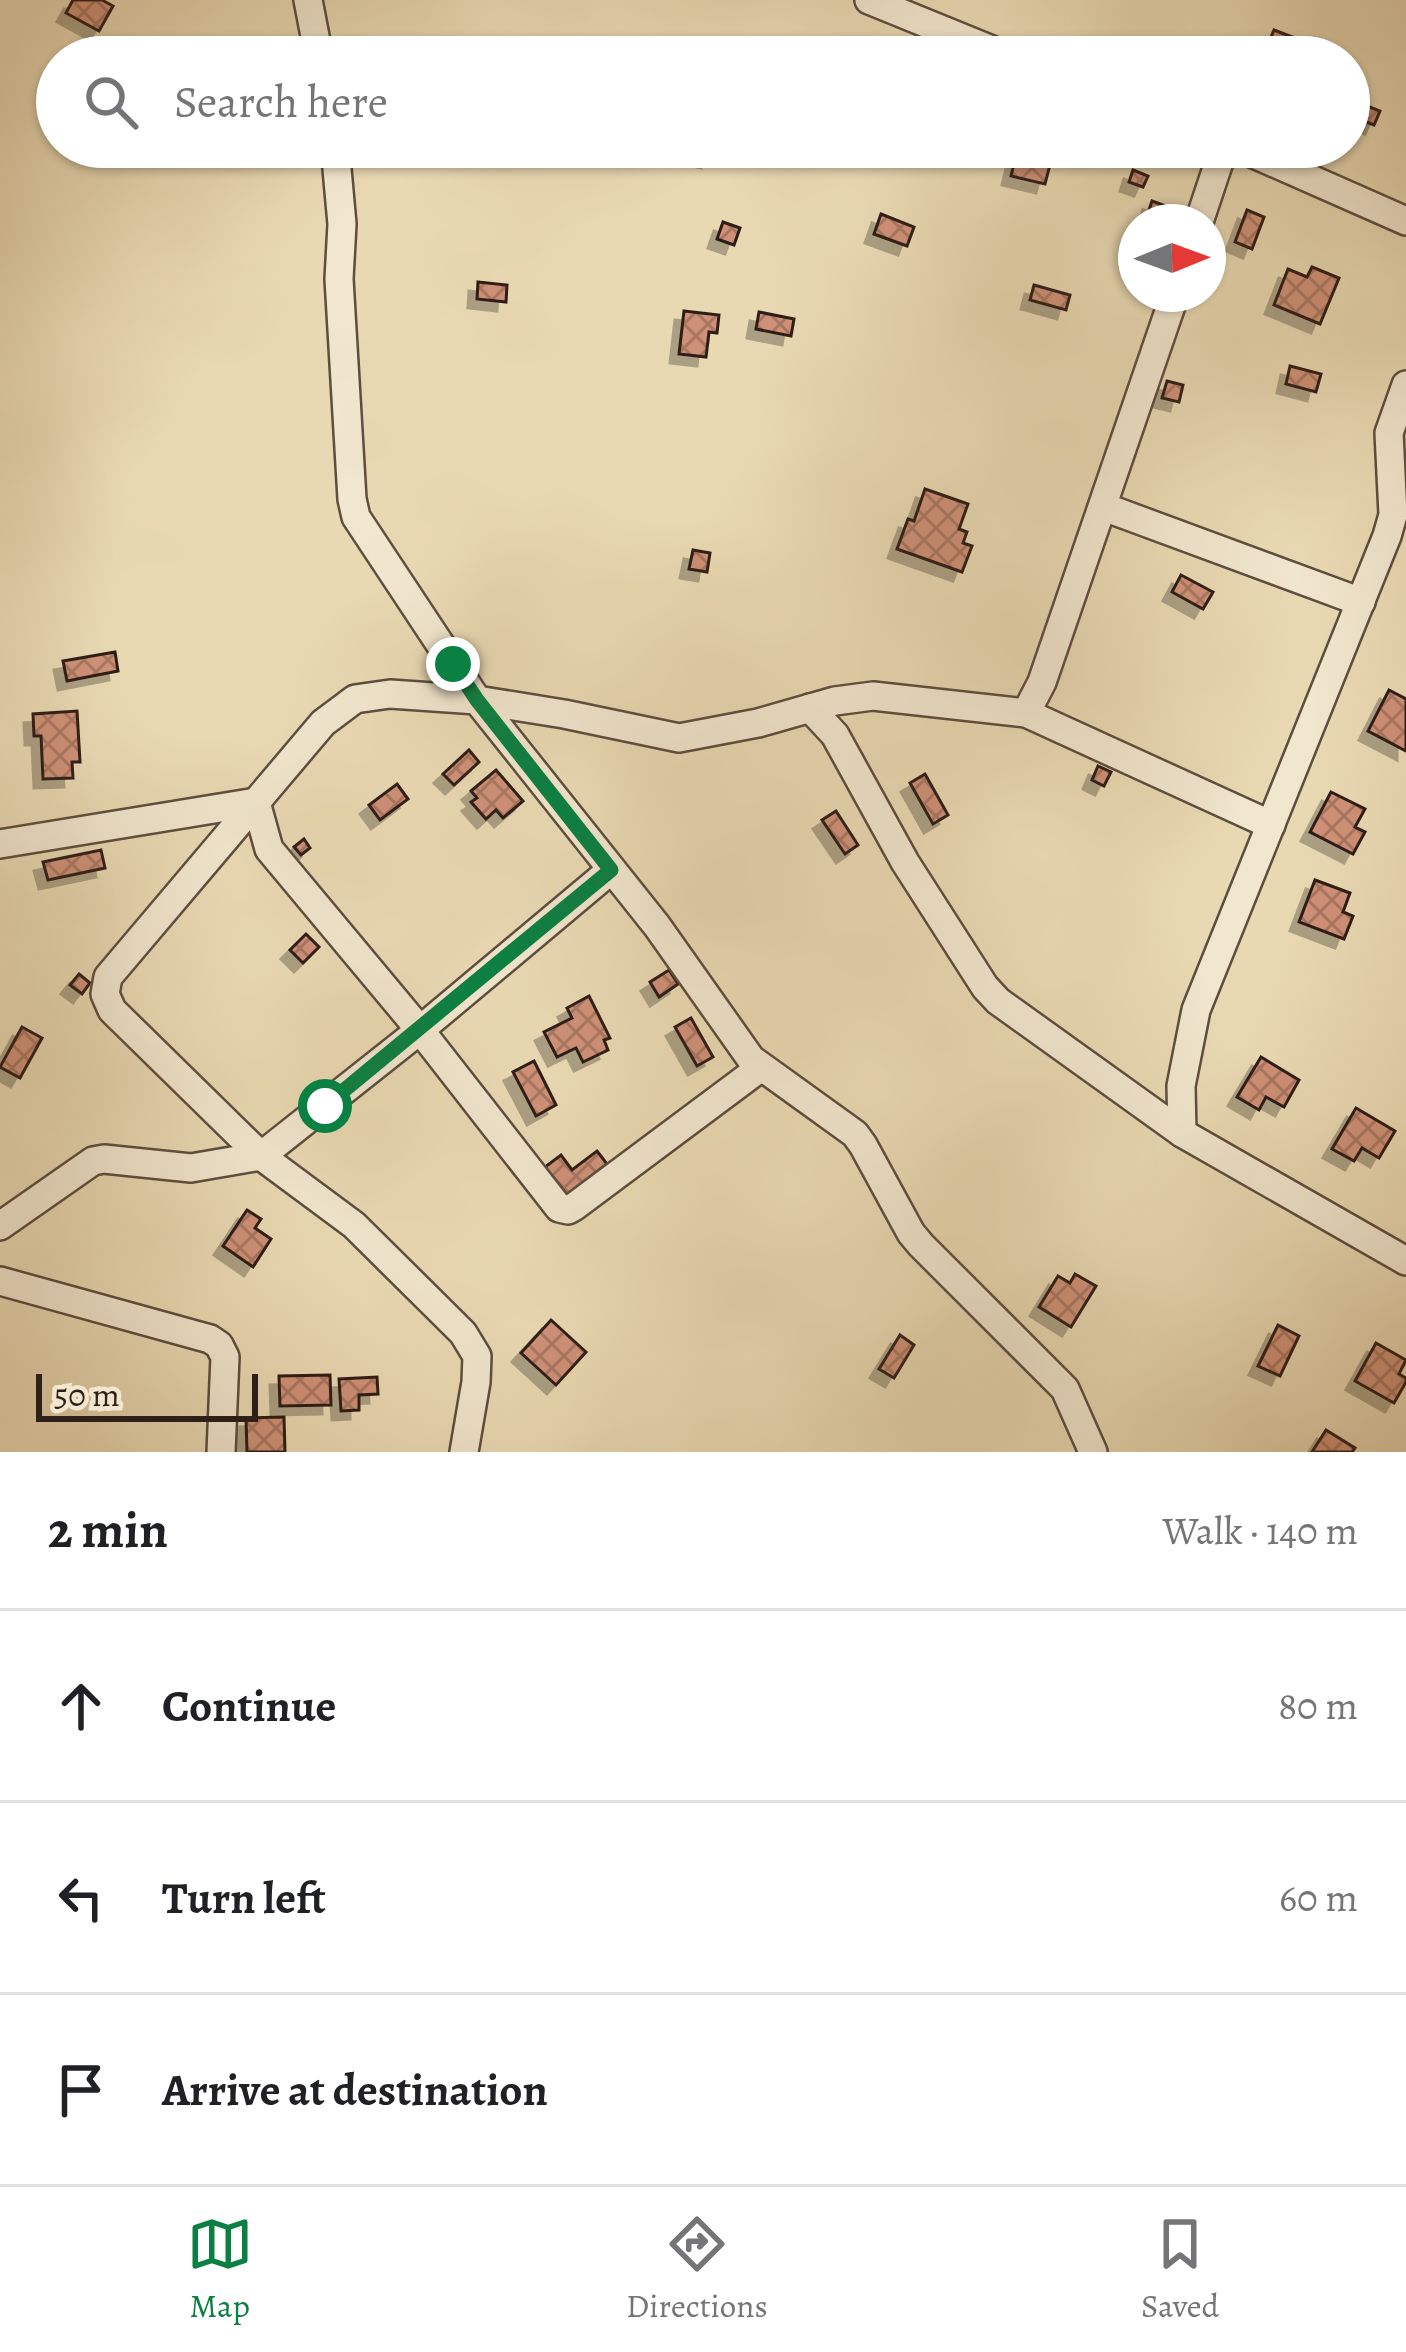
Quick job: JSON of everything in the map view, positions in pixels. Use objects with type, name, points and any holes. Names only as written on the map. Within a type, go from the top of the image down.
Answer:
[{"type":"street","points":[[308,0],[315,36]]},
{"type":"street","points":[[869,0],[957,36]]},
{"type":"street","points":[[336,168],[356,518],[477,700],[657,926],[751,1059],[855,1134],[911,1232],[1065,1389],[1093,1452]]},
{"type":"street","points":[[1205,204],[1217,168]]},
{"type":"street","points":[[1286,168],[1406,221]]},
{"type":"street","points":[[1026,712],[1042,682],[1169,312]]},
{"type":"street","points":[[1182,1133],[1181,1086],[1196,1010],[1388,536],[1393,515],[1389,433],[1406,385]]},
{"type":"street","points":[[1104,506],[1361,602]]},
{"type":"street","points":[[464,1452],[476,1356],[464,1334],[354,1226],[261,1156],[112,1010],[105,994],[108,977],[323,723],[355,700],[390,694],[477,700],[679,738],[873,696],[1026,712],[1271,825]]},
{"type":"street","points":[[810,708],[836,735],[905,862],[998,1001],[1182,1133],[1406,1261]]},
{"type":"street","points":[[0,844],[256,802]]},
{"type":"street","points":[[256,802],[268,849],[420,1030],[559,1208],[575,1207],[760,1068]]},
{"type":"street","points":[[0,1226],[93,1161],[191,1168],[261,1156],[611,870]]},
{"type":"street","points":[[0,1281],[219,1345],[225,1357],[221,1452]]},
{"type":"building","points":[[73,0],[102,0],[113,6],[99,31],[66,13]]},
{"type":"building","points":[[1370,107],[1380,111],[1374,125],[1370,123]]},
{"type":"building","points":[[1013,168],[1049,168],[1045,184],[1011,176]]},
{"type":"building","points":[[1133,170],[1148,176],[1143,187],[1129,182]]},
{"type":"building","points":[[1247,210],[1264,217],[1252,249],[1235,242]]},
{"type":"building","points":[[881,214],[914,227],[907,246],[874,234]]},
{"type":"building","points":[[723,222],[740,228],[734,245],[717,239]]},
{"type":"building","points":[[1312,267],[1339,278],[1320,324],[1274,305],[1288,269],[1307,277]]},
{"type":"building","points":[[478,282],[507,285],[506,302],[477,299]]},
{"type":"building","points":[[1034,285],[1070,295],[1066,310],[1030,300]]},
{"type":"building","points":[[684,311],[719,315],[717,333],[709,332],[706,357],[679,354]]},
{"type":"building","points":[[759,312],[794,319],[791,336],[756,329]]},
{"type":"building","points":[[1290,366],[1321,374],[1316,392],[1286,384]]},
{"type":"building","points":[[1167,381],[1183,385],[1179,402],[1162,398]]},
{"type":"building","points":[[925,489],[968,504],[959,529],[967,532],[963,543],[972,546],[962,572],[897,549]]},
{"type":"building","points":[[693,550],[710,553],[707,572],[689,569]]},
{"type":"building","points":[[1181,575],[1213,592],[1203,609],[1172,592]]},
{"type":"building","points":[[115,652],[118,671],[67,681],[63,661]]},
{"type":"building","points":[[1389,690],[1406,699],[1406,751],[1368,731]]},
{"type":"building","points":[[77,711],[80,762],[72,762],[73,778],[43,779],[41,736],[34,736],[33,714]]},
{"type":"building","points":[[469,750],[479,762],[454,785],[443,774]]},
{"type":"building","points":[[1098,766],[1111,772],[1104,786],[1092,780]]},
{"type":"building","points":[[496,770],[523,801],[503,818],[496,810],[486,819],[471,802],[477,798],[471,791]]},
{"type":"building","points":[[925,774],[948,815],[933,824],[910,783]]},
{"type":"building","points":[[397,784],[408,799],[380,820],[369,805]]},
{"type":"building","points":[[1331,792],[1365,809],[1355,827],[1365,832],[1353,854],[1310,832]]},
{"type":"building","points":[[836,811],[858,845],[845,854],[822,820]]},
{"type":"building","points":[[304,839],[310,848],[301,855],[294,847]]},
{"type":"building","points":[[101,850],[105,868],[48,880],[43,862]]},
{"type":"building","points":[[1315,880],[1350,893],[1343,912],[1353,916],[1344,939],[1299,922]]},
{"type":"building","points":[[306,934],[319,947],[303,963],[290,950]]},
{"type":"building","points":[[669,970],[678,984],[659,997],[650,982]]},
{"type":"building","points":[[79,974],[90,983],[82,994],[70,985]]},
{"type":"building","points":[[589,996],[610,1038],[604,1040],[608,1050],[583,1062],[576,1048],[557,1057],[544,1032],[572,1018],[567,1008]]},
{"type":"building","points":[[691,1018],[713,1057],[697,1066],[675,1027]]},
{"type":"building","points":[[22,1027],[42,1038],[20,1078],[0,1067]]},
{"type":"building","points":[[1261,1057],[1299,1080],[1284,1107],[1266,1097],[1259,1110],[1237,1097]]},
{"type":"building","points":[[534,1061],[556,1105],[536,1116],[513,1072]]},
{"type":"building","points":[[1356,1108],[1395,1131],[1379,1158],[1362,1148],[1354,1161],[1332,1149]]},
{"type":"building","points":[[597,1151],[607,1164],[567,1195],[545,1167],[561,1155],[572,1170]]},
{"type":"building","points":[[247,1210],[261,1219],[255,1228],[271,1239],[253,1267],[223,1246]]},
{"type":"building","points":[[1075,1274],[1096,1286],[1071,1327],[1039,1307],[1058,1276],[1070,1283]]},
{"type":"building","points":[[551,1320],[586,1352],[556,1385],[521,1353]]},
{"type":"building","points":[[1278,1325],[1299,1336],[1280,1376],[1258,1366]]},
{"type":"building","points":[[900,1335],[914,1345],[894,1378],[879,1369]]},
{"type":"building","points":[[1376,1343],[1406,1360],[1399,1374],[1406,1382],[1394,1403],[1355,1381]]},
{"type":"building","points":[[330,1375],[331,1405],[280,1406],[279,1376]]},
{"type":"building","points":[[377,1377],[378,1394],[359,1395],[359,1410],[341,1411],[339,1379]]},
{"type":"building","points":[[284,1417],[285,1452],[247,1452],[246,1418]]},
{"type":"building","points":[[1326,1430],[1355,1448],[1352,1452],[1312,1452]]},
{"type":"route","points":[[325,1106],[611,870],[453,664]]}]
